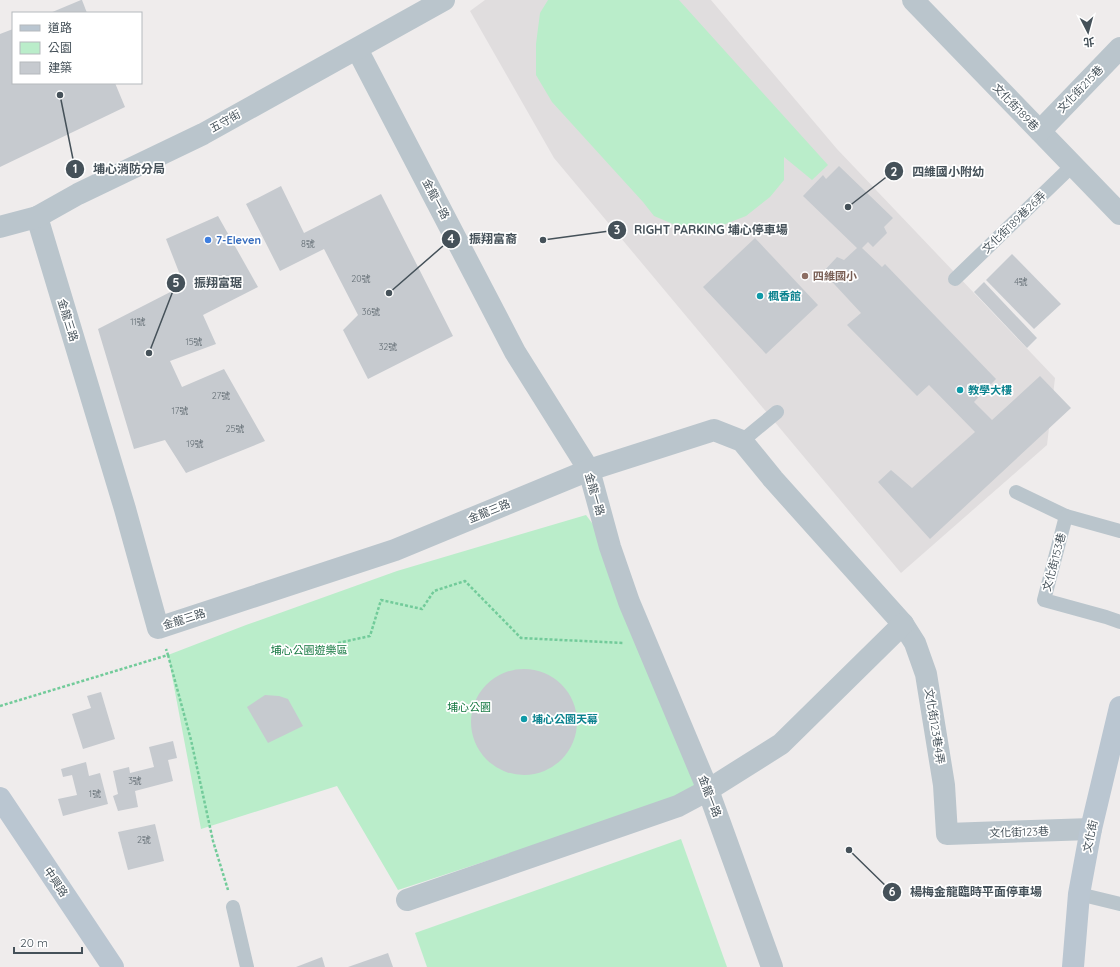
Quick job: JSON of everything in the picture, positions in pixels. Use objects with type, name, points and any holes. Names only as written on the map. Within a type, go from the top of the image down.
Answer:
[{"type":"street","name":"五守街","points":[[0,227],[37,217],[78,194],[203,134],[444,0]]},
{"type":"street","name":"文化街189巷","points":[[913,0],[1120,214]]},
{"type":"street","name":"文化街215巷","points":[[1040,131],[1120,48]]},
{"type":"street","name":"金龍一路","points":[[357,49],[516,352],[589,470],[610,547],[629,602],[708,790],[772,967]]},
{"type":"street","name":"金龍三路","points":[[37,217],[125,509],[158,628],[395,550],[589,470],[714,430],[742,441]]},
{"type":"street","name":"文化街123巷4弄","points":[[742,441],[773,479],[903,624],[915,643],[926,674],[944,785],[947,834]]},
{"type":"street","points":[[407,900],[678,806],[708,790],[781,744],[903,624]]},
{"type":"street","name":"文化街","points":[[1073,967],[1079,894],[1091,829],[1120,707]]},
{"type":"street","name":"中興路","points":[[0,798],[113,967]]},
{"type":"street","name":"文化街123巷","points":[[947,834],[1091,829]]},
{"type":"lane","name":"文化街189巷26弄","points":[[955,279],[1074,166]]},
{"type":"lane","points":[[742,441],[777,412]]},
{"type":"lane","points":[[1016,492],[1066,516],[1120,531]]},
{"type":"lane","name":"文化街153巷","points":[[1066,516],[1044,600],[1120,622]]},
{"type":"lane","points":[[1079,894],[1120,904]]},
{"type":"lane","points":[[234,908],[247,967]]},
{"type":"path","points":[[338,643],[370,636],[381,600],[422,609],[434,591],[465,581],[521,638],[647,645]]},
{"type":"path","points":[[158,628],[168,655],[191,740],[213,841],[234,908]]},
{"type":"path","points":[[0,706],[168,655]]},
{"type":"shaded area","name":"四維國小","points":[[485,0],[711,0],[837,149],[1055,378],[1047,445],[901,573],[554,158],[470,11]]},
{"type":"green space","points":[[548,0],[679,0],[828,165],[812,180],[784,157],[784,180],[770,197],[746,216],[723,225],[680,227],[654,216],[552,102],[536,75],[536,44],[540,13]]},
{"type":"green space","name":"埔心公園","points":[[586,515],[610,547],[697,792],[398,890],[337,786],[201,829],[168,655],[246,625],[397,571]]},
{"type":"green space","points":[[681,839],[727,967],[427,967],[415,933]]},
{"type":"building","points":[[81,0],[87,12],[52,12]]},
{"type":"building","points":[[12,29],[12,84],[115,84],[125,107],[0,167],[0,34]]},
{"type":"building","name":"教學大樓","points":[[839,166],[893,218],[884,227],[887,233],[873,247],[868,242],[862,248],[882,267],[885,264],[996,379],[974,402],[992,420],[1040,376],[1071,408],[930,539],[878,482],[891,470],[912,488],[975,432],[929,385],[917,396],[847,325],[861,313],[823,272],[837,257],[844,260],[857,248],[803,196],[823,175],[826,179]]},
{"type":"building","points":[[281,186],[304,233],[381,194],[453,336],[368,379],[343,330],[358,315],[324,249],[280,271],[246,204]]},
{"type":"building","points":[[218,216],[258,287],[203,315],[216,344],[170,361],[182,387],[224,369],[265,441],[186,473],[165,440],[134,449],[98,329],[184,285],[166,239]]},
{"type":"building","name":"楓香館","points":[[755,238],[818,305],[766,354],[703,287]]},
{"type":"building","points":[[1012,254],[1061,304],[1034,329],[986,280]]},
{"type":"building","points":[[984,282],[1037,338],[1027,348],[974,292]]},
{"type":"building","name":"埔心公園天幕","points":[[524,669],[544,673],[561,685],[573,702],[577,722],[573,742],[561,759],[544,771],[524,775],[504,771],[487,759],[475,742],[471,722],[475,702],[487,685],[504,673]]},
{"type":"building","points":[[101,692],[115,739],[83,749],[72,714],[91,708],[87,696]]},
{"type":"building","points":[[265,695],[279,696],[288,699],[303,726],[268,743],[247,707]]},
{"type":"building","points":[[173,741],[177,758],[168,760],[173,781],[135,791],[138,807],[118,811],[113,796],[118,794],[113,771],[129,767],[130,773],[154,767],[149,747]]},
{"type":"building","points":[[86,762],[89,776],[100,773],[108,804],[63,816],[58,799],[77,795],[72,775],[63,777],[61,769]]},
{"type":"building","points":[[155,824],[164,861],[128,870],[118,832]]},
{"type":"building","points":[[388,953],[393,967],[348,967]]},
{"type":"building","points":[[322,957],[325,967],[296,967]]},
{"type":"place","name":"埔心消防分局","points":[[60,95]]},
{"type":"place","name":"四維國小附幼","points":[[848,207]]},
{"type":"place","name":"7-Eleven","points":[[208,240]]},
{"type":"place","name":"RIGHT PARKING 埔心停車場","points":[[543,240]]},
{"type":"place","name":"四維國小","points":[[805,276]]},
{"type":"place","name":"振翔富裔","points":[[389,293]]},
{"type":"place","name":"楓香館","points":[[760,296]]},
{"type":"place","name":"振翔富琚","points":[[149,353]]},
{"type":"place","name":"教學大樓","points":[[960,390]]},
{"type":"place","name":"埔心公園天幕","points":[[524,719]]},
{"type":"place","name":"楊梅金龍臨時平面停車場","points":[[849,850]]},
{"type":"park label","name":"埔心公園遊樂區","points":[[309,650]]}]
